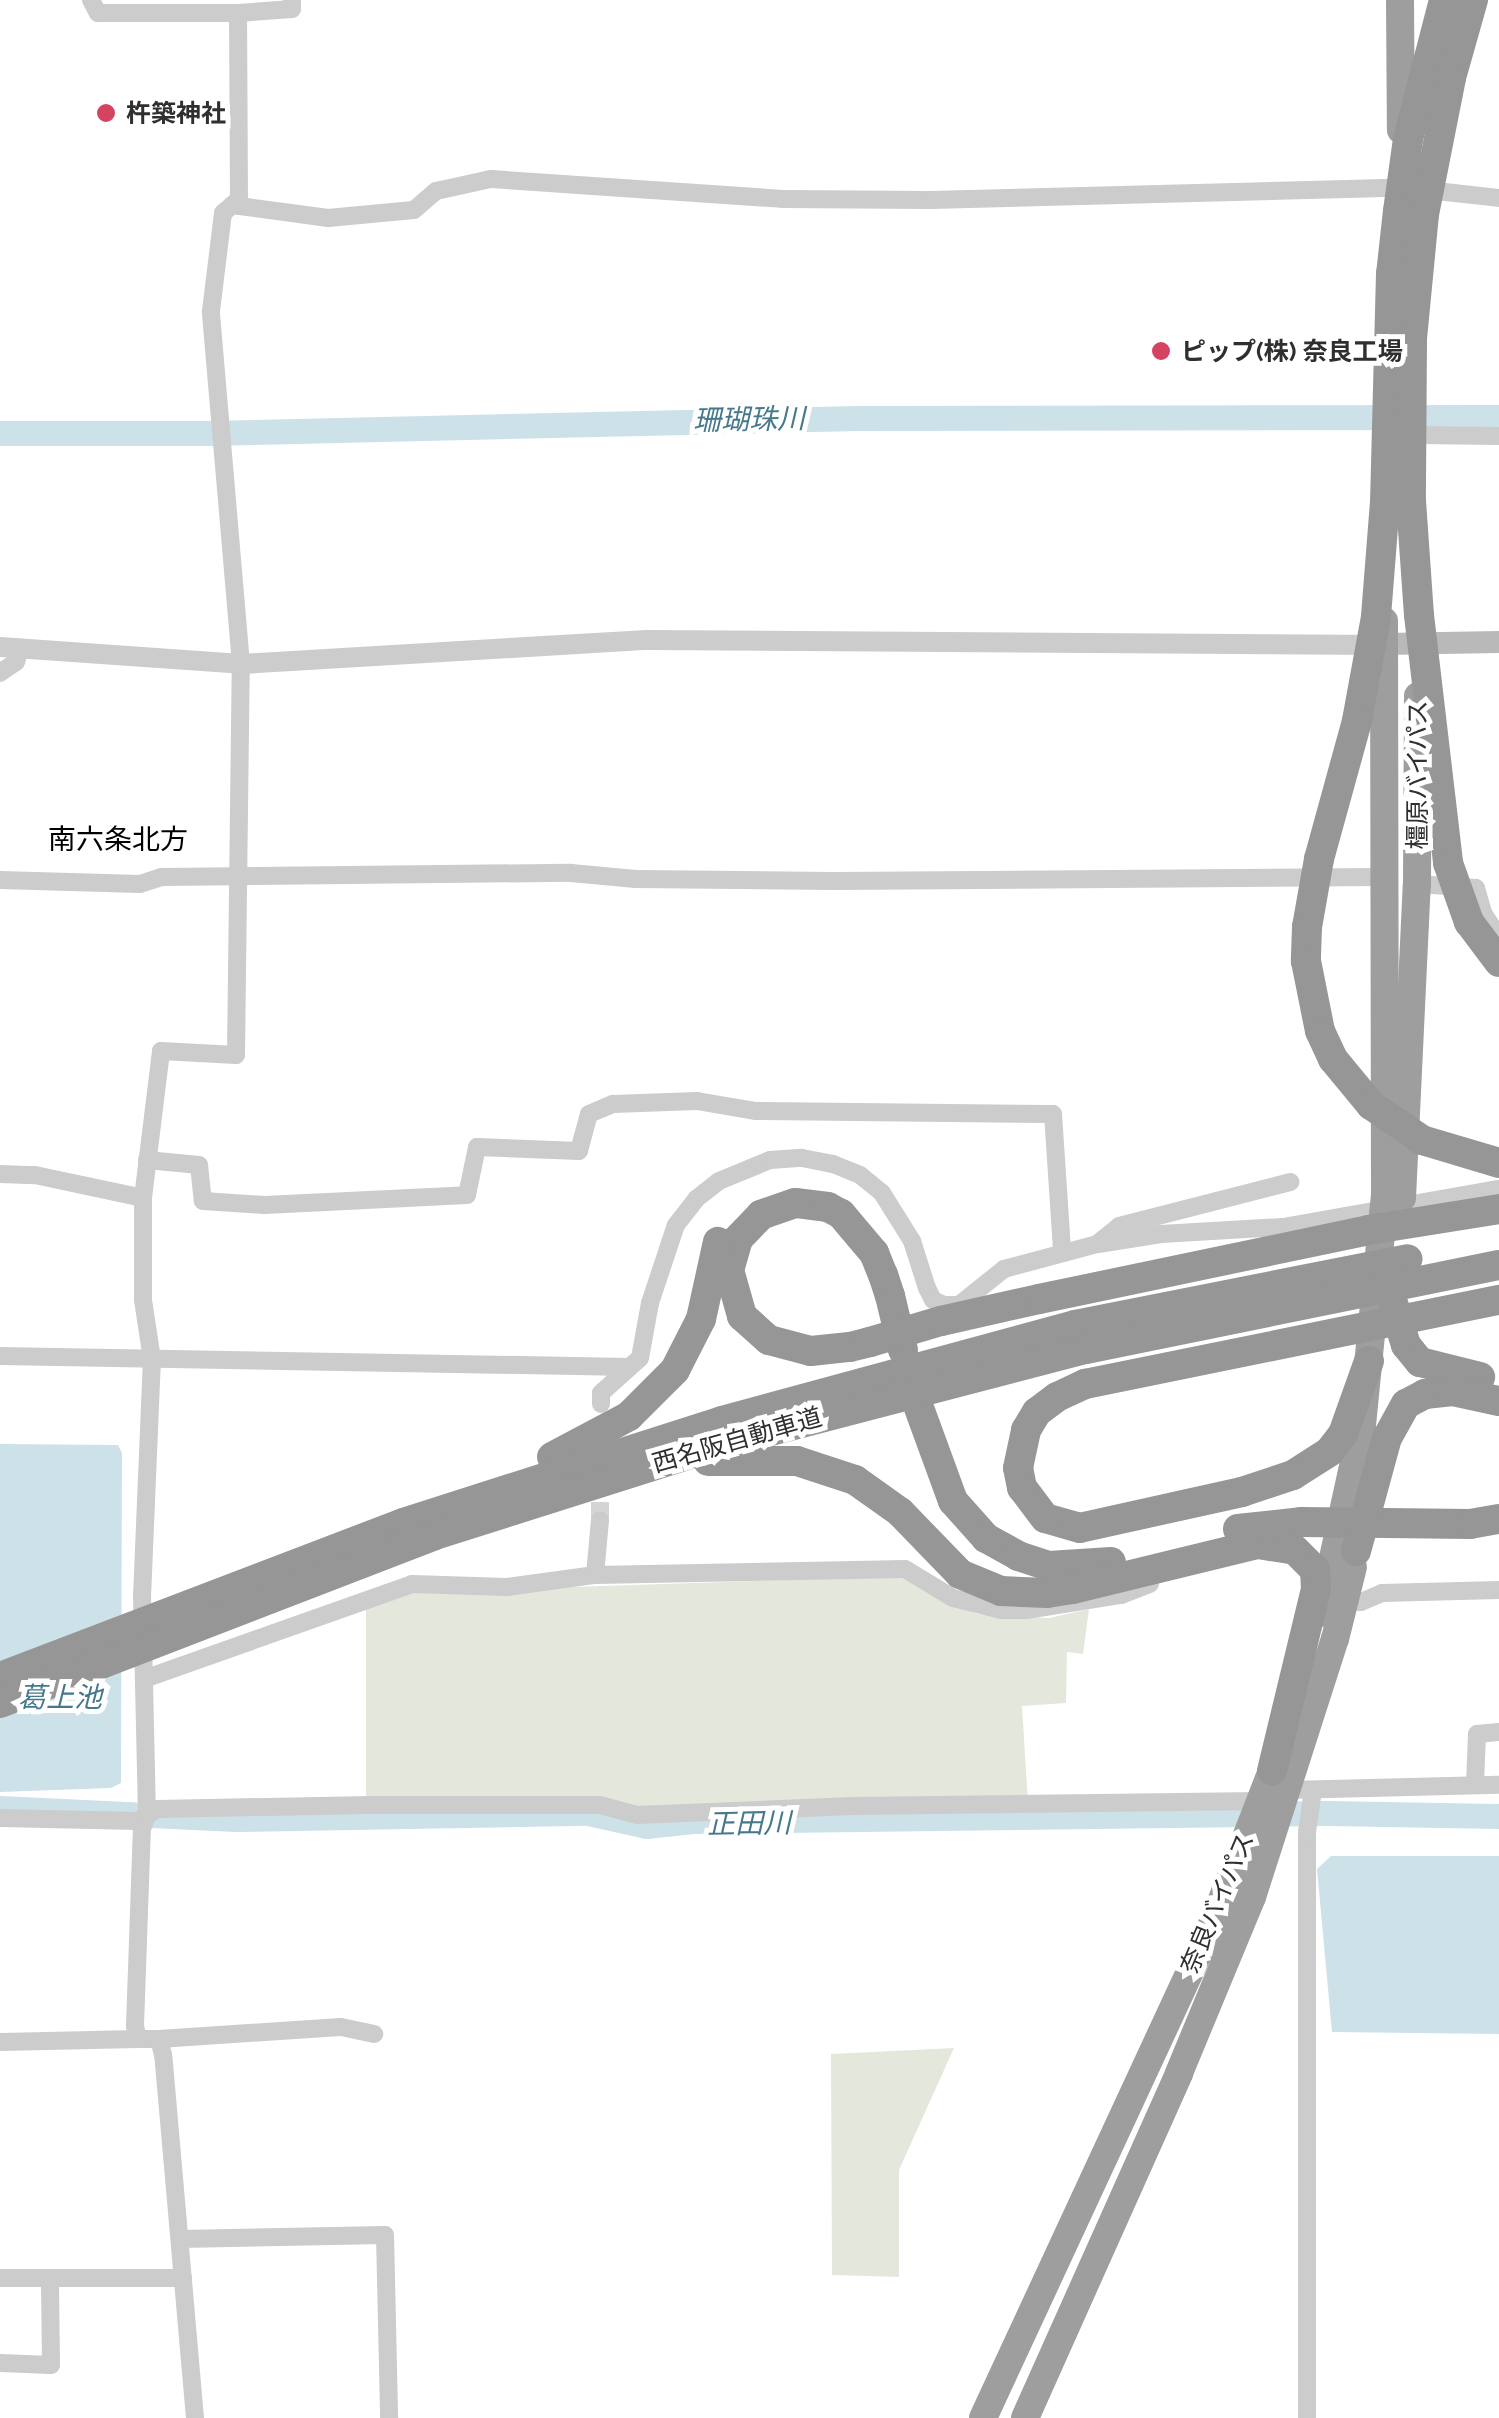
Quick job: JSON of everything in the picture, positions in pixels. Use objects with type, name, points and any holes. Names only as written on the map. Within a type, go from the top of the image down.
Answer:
[{"type":"highway","points":[[1400,0],[1402,130]]},
{"type":"highway","name":"橿原バイパス","points":[[1369,1361],[1385,1194],[1385,397],[1394,188],[1402,130],[1435,0]]},
{"type":"highway","points":[[1444,0],[1408,139],[1394,242],[1398,558],[1448,862],[1470,922],[1499,962]]},
{"type":"highway","points":[[1470,0],[1447,94],[1416,275],[1398,558],[1312,895],[1306,961],[1310,997],[1333,1059],[1372,1105],[1422,1140],[1448,1151],[1499,1163]]},
{"type":"highway","name":"橿原バイパス","points":[[1356,1551],[1407,1289],[1416,884],[1418,396],[1427,190],[1438,102],[1470,0]]},
{"type":"highway","points":[[403,1523],[580,1444],[647,1401],[675,1370],[695,1336],[720,1236],[741,1208],[771,1190],[805,1185],[823,1188],[868,1216],[897,1268],[910,1348],[883,1274],[853,1223],[828,1207],[794,1202],[777,1207],[748,1225],[738,1238],[728,1270],[735,1302],[754,1329],[790,1348],[811,1351],[870,1342],[941,1322],[1368,1222],[1423,1211],[1499,1208]]},
{"type":"highway","name":"西名阪自動車道","points":[[1407,1289],[1499,1244]]},
{"type":"highway","name":"西名阪自動車道","points":[[0,1703],[170,1622],[403,1523],[576,1466],[955,1368],[1094,1320],[1364,1279],[1407,1289],[1499,1265]]},
{"type":"highway","points":[[1369,1361],[1355,1408],[1329,1452],[1293,1474],[1203,1548],[1080,1528],[1045,1518],[1022,1488],[1018,1468],[1026,1430],[1038,1412],[1085,1384],[1360,1327],[1407,1289],[1499,1300]]},
{"type":"highway","points":[[1407,1289],[1406,1345],[1420,1362],[1499,1383]]},
{"type":"highway","name":"奈良バイパス","points":[[1291,1784],[1355,1463],[1369,1361]]},
{"type":"highway","name":"西名阪自動車道","points":[[0,1677],[886,1386]]},
{"type":"highway","points":[[1356,1551],[1387,1438],[1406,1404],[1426,1394],[1453,1391],[1499,1401]]},
{"type":"highway","points":[[926,1406],[958,1480],[980,1511],[1008,1535],[1060,1549],[1166,1539],[1240,1521],[1322,1514],[1470,1524],[1499,1519]]},
{"type":"highway","points":[[435,1535],[689,1465],[767,1458],[826,1468],[855,1480],[900,1512],[960,1574],[1001,1591],[1047,1593],[1166,1539],[1200,1513],[1240,1521],[1304,1556],[1316,1578],[1291,1784]]},
{"type":"highway","points":[[1387,1516],[1476,1509],[1499,1502]]},
{"type":"highway","name":"奈良バイパス","points":[[1025,2418],[1180,2073],[1252,1897],[1291,1784],[1356,1551]]},
{"type":"highway","name":"奈良バイパス","points":[[982,2418],[1214,1920],[1260,1800],[1291,1784]]},
{"type":"main road","points":[[1384,644],[1418,640],[1499,642]]},
{"type":"street","points":[[92,0],[98,13],[238,14],[292,8],[292,0]]},
{"type":"street","points":[[138,2039],[136,1986],[147,1816],[144,1679],[152,1359],[143,1300],[146,1160],[160,1051],[236,1055],[235,877],[241,664],[210,312],[223,213],[239,198],[238,14]]},
{"type":"street","points":[[232,206],[328,218],[414,210],[436,190],[491,179],[782,199],[1394,188]]},
{"type":"street","points":[[1427,190],[1499,198]]},
{"type":"street","points":[[1418,432],[1499,436]]},
{"type":"street","points":[[0,673],[16,662],[10,648],[241,664],[648,640],[1384,644]]},
{"type":"street","points":[[0,880],[140,884],[162,877],[571,873],[636,879],[1384,878]]},
{"type":"street","points":[[1416,884],[1499,889]]},
{"type":"street","points":[[1476,888],[1483,912],[1499,938]]},
{"type":"street","points":[[146,1160],[199,1164],[203,1201],[264,1205],[467,1195],[477,1147],[580,1152],[589,1114],[613,1104],[697,1102],[756,1111],[1054,1114],[1062,1250]]},
{"type":"street","points":[[601,1404],[601,1393],[640,1358],[650,1303],[676,1225],[696,1200],[720,1180],[770,1160],[833,1164],[860,1176],[882,1193],[906,1228],[933,1300],[944,1305],[958,1305],[1004,1270],[1062,1250],[1161,1234],[1368,1222]]},
{"type":"street","points":[[0,1174],[36,1175],[144,1198]]},
{"type":"street","points":[[1097,1244],[1119,1226],[1290,1182]]},
{"type":"street","points":[[1423,1211],[1499,1189]]},
{"type":"street","points":[[0,1356],[629,1367]]},
{"type":"street","points":[[596,1575],[600,1520]]},
{"type":"street","points":[[144,1679],[412,1584],[507,1587],[596,1575],[905,1568],[953,1598],[1002,1610],[1054,1609],[1121,1595],[1150,1584]]},
{"type":"street","points":[[1344,1601],[1360,1602],[1382,1593],[1499,1590]]},
{"type":"street","points":[[1475,1784],[1477,1734],[1499,1732]]},
{"type":"street","points":[[1307,2418],[1307,1832],[1291,1784],[1499,1785]]},
{"type":"street","points":[[0,1818],[138,1821],[157,1808],[600,1805],[637,1815],[852,1806],[1260,1800]]},
{"type":"street","points":[[0,2042],[159,2039],[341,2028],[374,2034]]},
{"type":"street","points":[[159,2039],[196,2418]]},
{"type":"street","points":[[180,2240],[385,2235],[389,2418]]},
{"type":"street","points":[[0,2278],[183,2278]]},
{"type":"street","points":[[0,2362],[51,2365],[50,2278]]},
{"type":"shaded area","points":[[907,1576],[949,1604],[978,1614],[1049,1618],[1089,1609],[1083,1654],[1067,1652],[1066,1703],[1022,1706],[1028,1803],[662,1813],[366,1799],[366,1608],[417,1592]]},
{"type":"shaded area","points":[[954,2048],[899,2170],[899,2277],[832,2275],[831,2054]]},
{"type":"water","name":"葛上池","points":[[0,1444],[118,1445],[122,1453],[121,1783],[111,1788],[0,1792]]},
{"type":"water","points":[[1331,1856],[1499,1856],[1499,2034],[1332,2032],[1317,1869]]},
{"type":"waterway","name":"珊瑚珠川","points":[[0,433],[208,433],[857,418],[1499,417]]},
{"type":"waterway","name":"正田川","points":[[0,1808],[236,1819],[588,1813],[646,1826],[693,1821],[1327,1813],[1499,1816]]},
{"type":"tunnel","points":[[600,1474],[600,1520]]},
{"type":"place","name":"杵築神社","points":[[106,113]]},
{"type":"place","name":"ピップ(株) 奈良工場","points":[[1161,351]]},
{"type":"district","name":"南六条北方","points":[[118,840]]}]
